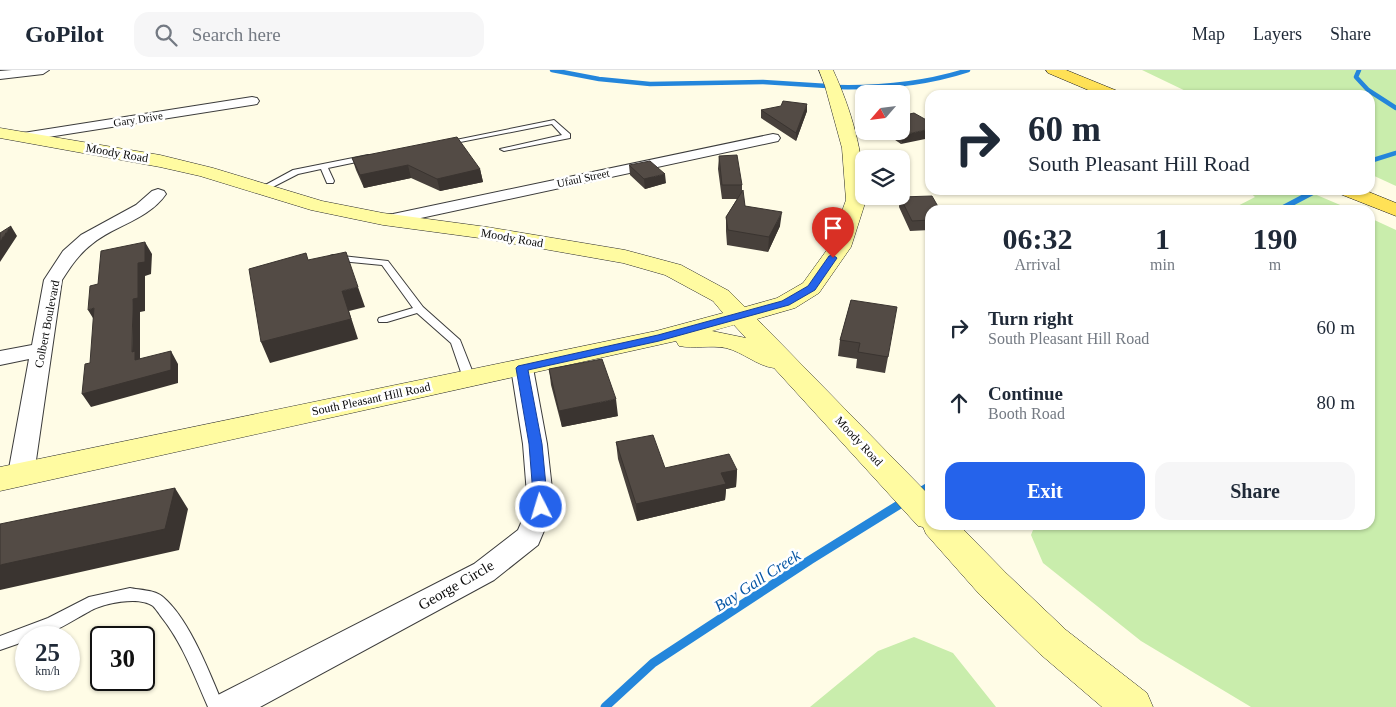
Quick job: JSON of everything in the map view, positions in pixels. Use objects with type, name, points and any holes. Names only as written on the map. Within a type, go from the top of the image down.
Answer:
[{"type":"main road","points":[[1053,70],[1102,90]]},
{"type":"main road","points":[[1359,195],[1396,210]]},
{"type":"street","points":[[0,75],[43,70]]},
{"type":"street","name":"South Pleasant Hill Road","points":[[10,476],[659,338],[786,303],[811,288],[840,247],[856,200],[854,169],[846,129],[826,70]]},
{"type":"street","name":"Gary Drive","points":[[24,137],[252,101]]},
{"type":"street","name":"Moody Road","points":[[0,133],[160,161],[206,172],[318,206],[497,235],[645,262],[673,270],[699,282],[721,296],[742,316],[925,512]]},
{"type":"street","name":"Ufaul Street","points":[[393,219],[773,138]]},
{"type":"street","name":"Colbert Boulevard","points":[[10,476],[41,350],[53,280],[70,255],[88,239],[142,209],[158,194]]},
{"type":"street","points":[[659,338],[681,341],[711,339],[743,344],[757,350],[798,376]]},
{"type":"street","points":[[0,358],[41,350]]},
{"type":"street","name":"George Circle","points":[[228,707],[484,572],[528,537],[541,507],[535,444],[522,368]]},
{"type":"street","points":[[943,530],[993,584],[1053,642],[1133,707]]},
{"type":"lane","points":[[438,144],[554,122],[567,136],[504,149]]},
{"type":"lane","points":[[262,189],[296,172],[380,155]]},
{"type":"lane","points":[[322,166],[330,181]]},
{"type":"lane","points":[[320,259],[338,258],[386,263],[420,309],[456,342],[469,378]]},
{"type":"lane","points":[[383,320],[420,309]]},
{"type":"lane","points":[[0,643],[53,623],[94,601],[130,594],[158,600],[174,621],[194,656],[216,707]]},
{"type":"green space","points":[[1142,70],[1396,70],[1396,186],[1375,176],[1375,90],[1184,90]]},
{"type":"green space","points":[[1253,195],[1317,195],[1340,205],[1240,205],[1255,197]]},
{"type":"green space","points":[[1375,220],[1396,230],[1396,707],[1251,707],[1141,641],[1043,563],[1031,535],[1033,530],[1375,530]]},
{"type":"green space","points":[[914,637],[953,653],[996,707],[810,707],[878,651]]},
{"type":"building","points":[[783,101],[807,104],[796,133],[761,110],[781,106]]},
{"type":"building","points":[[914,113],[925,119],[925,130],[910,133],[910,114]]},
{"type":"building","points":[[457,137],[480,169],[437,179],[408,165],[360,175],[352,158]]},
{"type":"building","points":[[737,155],[742,185],[722,185],[719,156]]},
{"type":"building","points":[[650,161],[665,174],[644,179],[629,165]]},
{"type":"building","points":[[743,190],[745,206],[782,212],[769,237],[728,230],[726,217]]},
{"type":"building","points":[[932,196],[937,205],[925,205],[925,220],[912,221],[904,205],[910,205],[910,197]]},
{"type":"building","points":[[11,226],[0,241],[0,233]]},
{"type":"building","points":[[145,242],[145,262],[138,263],[138,298],[133,299],[132,352],[135,351],[135,360],[171,351],[171,370],[82,394],[85,364],[90,363],[94,308],[88,310],[90,286],[98,284],[101,251]]},
{"type":"building","points":[[346,252],[358,287],[342,291],[351,319],[261,342],[249,269],[306,253],[308,260]]},
{"type":"building","points":[[851,300],[897,307],[888,357],[858,352],[860,343],[840,340]]},
{"type":"building","points":[[602,359],[616,399],[559,411],[549,369]]},
{"type":"building","points":[[653,435],[665,468],[729,454],[737,470],[721,473],[726,484],[636,504],[616,442]]},
{"type":"building","points":[[175,488],[165,529],[0,565],[0,524]]},
{"type":"waterway","points":[[552,70],[599,79],[650,84],[763,82],[827,86]]},
{"type":"waterway","points":[[836,87],[870,87],[919,82],[968,70]]},
{"type":"waterway","name":"Bay Gall Creek","points":[[1359,70],[1356,77],[1368,90]]},
{"type":"waterway","name":"Bay Gall Creek","points":[[1375,94],[1396,108]]},
{"type":"waterway","name":"Bay Gall Creek","points":[[1375,159],[1396,153]]},
{"type":"waterway","name":"Bay Gall Creek","points":[[1288,205],[1308,195]]},
{"type":"waterway","name":"Bay Gall Creek","points":[[917,494],[925,489]]},
{"type":"waterway","name":"Bay Gall Creek","points":[[605,707],[653,663],[810,560],[905,501]]},
{"type":"route","points":[[541,507],[535,444],[522,368],[659,338],[786,303],[811,288],[833,258]]}]
